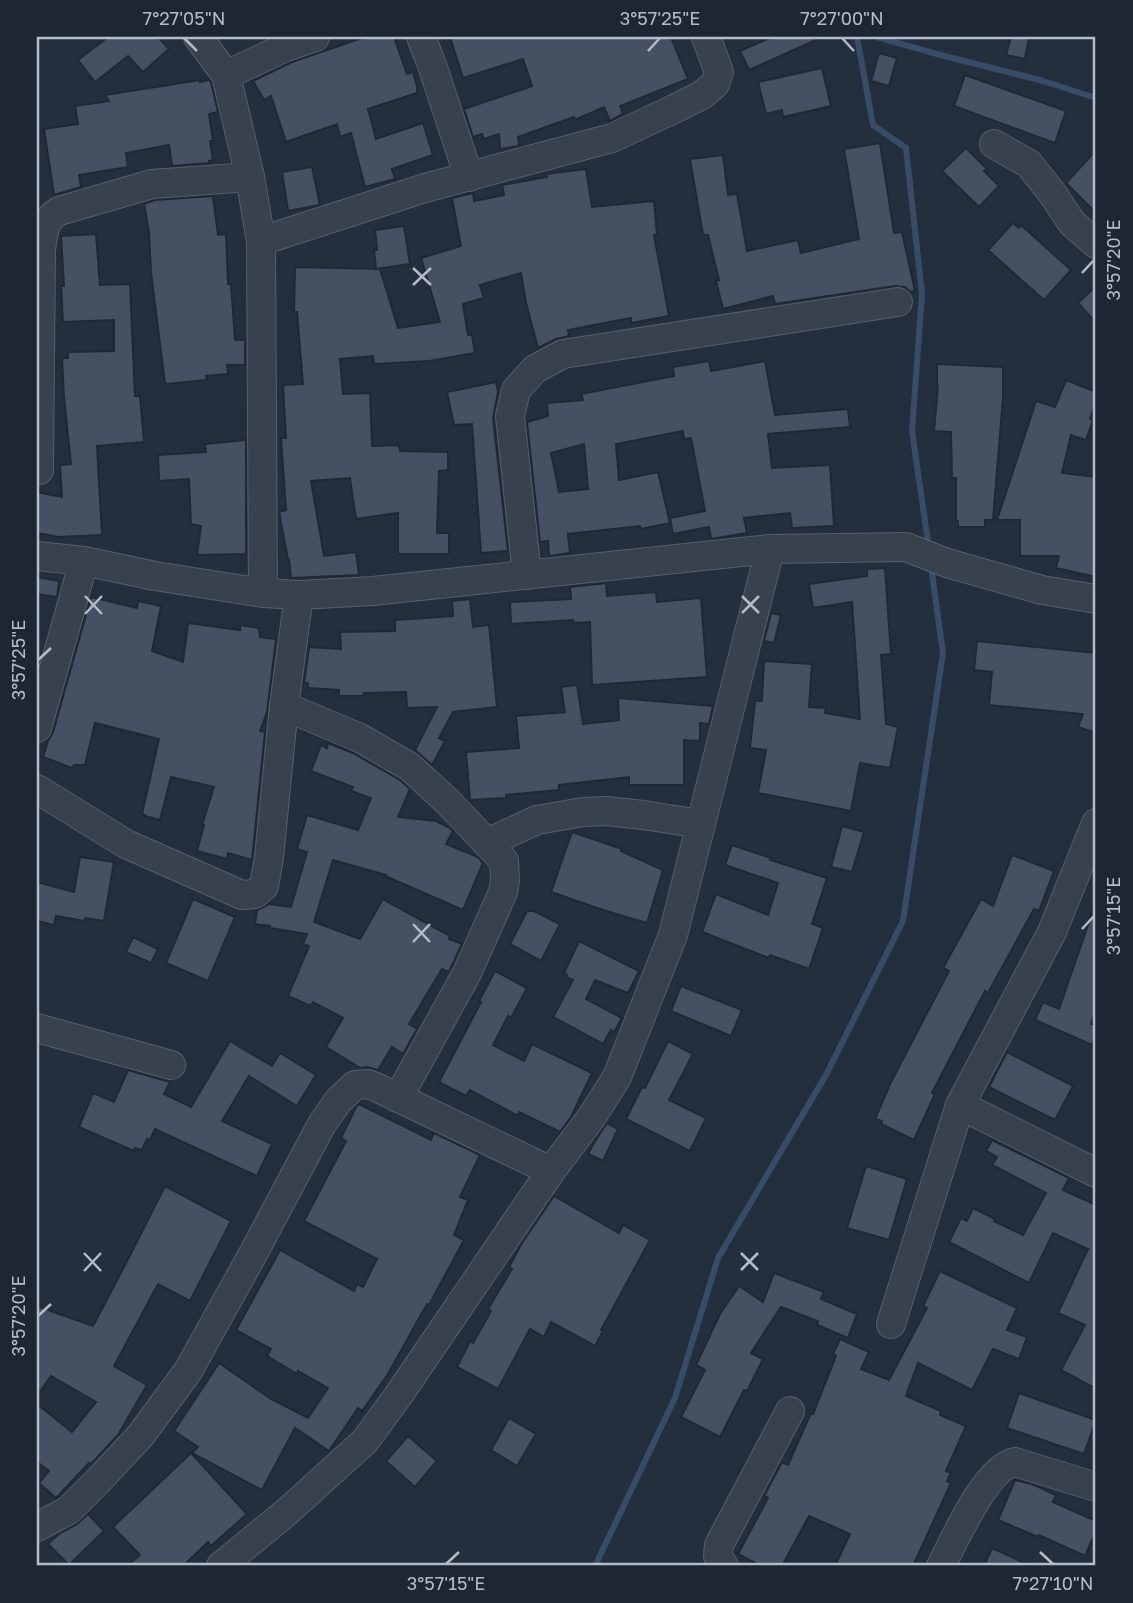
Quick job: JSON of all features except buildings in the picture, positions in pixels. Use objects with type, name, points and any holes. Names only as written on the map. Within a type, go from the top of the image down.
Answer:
[{"type":"street","points":[[198,37],[226,75],[250,177],[261,241],[263,593]]},
{"type":"street","points":[[226,75],[286,47],[315,37]]},
{"type":"street","points":[[421,37],[469,177]]},
{"type":"street","points":[[261,241],[425,188],[612,138],[702,94],[715,84],[719,72],[706,37]]},
{"type":"street","points":[[994,144],[1029,164],[1072,223],[1096,244]]},
{"type":"street","points":[[39,470],[41,249],[50,217],[152,184],[250,177]]},
{"type":"street","points":[[527,575],[510,416],[516,390],[535,369],[563,354],[898,302]]},
{"type":"street","points":[[37,556],[83,561],[155,576],[263,593],[299,595],[373,591],[770,549],[905,547],[947,564],[1042,590],[1096,599]]},
{"type":"street","points":[[221,1566],[289,1510],[365,1441],[617,1077],[673,935],[770,549]]},
{"type":"street","points":[[37,729],[83,561]]},
{"type":"street","points":[[37,789],[126,844],[242,895],[255,894],[264,886],[269,858],[284,706],[299,595]]},
{"type":"street","points":[[284,706],[360,738],[410,767],[448,802],[504,861],[503,892],[467,974],[398,1098]]},
{"type":"street","points":[[487,843],[537,820],[583,812],[606,811],[701,824]]},
{"type":"street","points":[[891,1324],[960,1104],[1052,932],[1096,823]]},
{"type":"street","points":[[37,1028],[171,1065]]},
{"type":"street","points":[[37,1527],[69,1510],[97,1482],[141,1435],[188,1371],[315,1136],[338,1101],[355,1085],[368,1084],[551,1171]]},
{"type":"street","points":[[960,1104],[1096,1173]]},
{"type":"street","points":[[724,1566],[718,1557],[719,1545],[790,1411]]},
{"type":"street","points":[[941,1566],[977,1499],[993,1475],[1008,1463],[1015,1462],[1096,1487]]},
{"type":"waterway","points":[[857,37],[873,125],[906,148],[922,294],[912,431],[929,549]]},
{"type":"waterway","points":[[877,37],[1043,81],[1096,98]]},
{"type":"waterway","points":[[595,1566],[675,1398],[718,1258],[826,1075],[903,921],[943,653],[931,566]]}]
